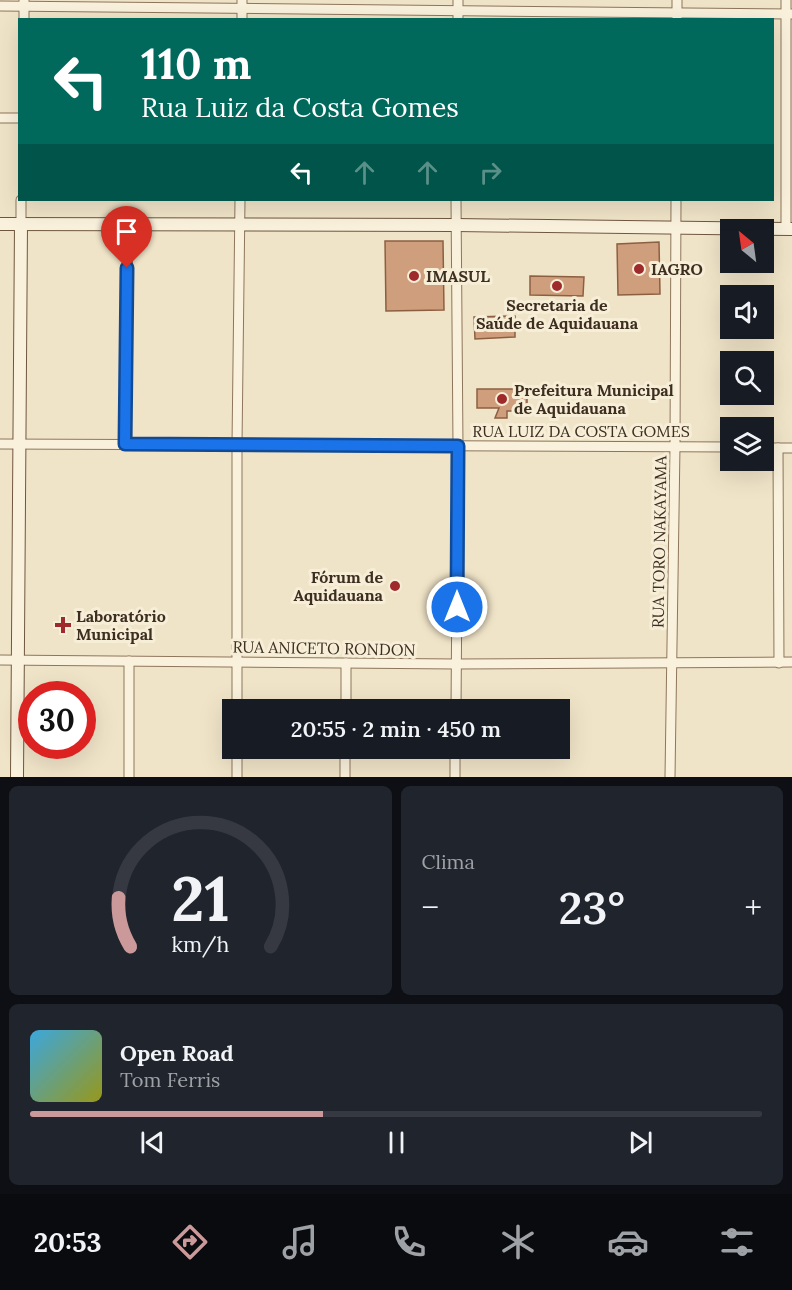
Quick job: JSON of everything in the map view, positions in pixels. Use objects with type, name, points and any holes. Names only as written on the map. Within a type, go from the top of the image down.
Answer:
[{"type":"main road","points":[[0,224],[456,225],[789,229]]},
{"type":"main road","points":[[17,777],[21,224]]},
{"type":"street","points":[[458,0],[458,15]]},
{"type":"street","points":[[677,0],[677,16]]},
{"type":"street","points":[[786,0],[789,14],[789,229]]},
{"type":"street","points":[[0,6],[24,3],[242,4],[458,15],[789,14]]},
{"type":"street","points":[[0,118],[18,118]]},
{"type":"street","points":[[21,201],[21,224]]},
{"type":"street","points":[[237,699],[240,201]]},
{"type":"street","points":[[456,201],[458,446],[456,699]]},
{"type":"street","name":"RUA TORO NAKAYAMA","points":[[670,777],[676,201]]},
{"type":"street","points":[[125,444],[128,224]]},
{"type":"street","name":"RUA LUIZ DA COSTA GOMES","points":[[0,444],[720,447]]},
{"type":"street","points":[[774,448],[792,448]]},
{"type":"street","points":[[778,448],[779,663]]},
{"type":"street","name":"RUA ANICETO RONDON","points":[[0,660],[456,664],[792,662]]},
{"type":"street","points":[[129,661],[129,777]]},
{"type":"street","points":[[346,663],[346,699]]},
{"type":"street","points":[[237,759],[237,777]]},
{"type":"street","points":[[345,759],[345,777]]},
{"type":"street","points":[[455,759],[455,777]]},
{"type":"building","name":"IMASUL","points":[[385,241],[443,241],[444,310],[386,311]]},
{"type":"building","name":"IAGRO","points":[[659,242],[660,294],[618,295],[617,244]]},
{"type":"building","name":"Secretaria de Saúde de Aquidauana","points":[[530,276],[584,277],[583,296],[530,295]]},
{"type":"building","points":[[515,316],[515,337],[475,339],[474,317]]},
{"type":"building","name":"Prefeitura Municipal de Aquidauana","points":[[477,389],[527,389],[527,411],[507,411],[507,418],[495,418],[499,408],[477,408]]},
{"type":"place","name":"IAGRO","points":[[639,269]]},
{"type":"place","name":"IMASUL","points":[[414,276]]},
{"type":"place","name":"Secretaria de Saúde de Aquidauana","points":[[557,286]]},
{"type":"place","name":"Prefeitura Municipal de Aquidauana","points":[[502,399]]},
{"type":"place","name":"Fórum de Aquidauana","points":[[395,586]]},
{"type":"place","name":"Laboratório Municipal","points":[[63,625]]},
{"type":"route","points":[[127,268],[125,444],[458,446],[457,607]]}]
